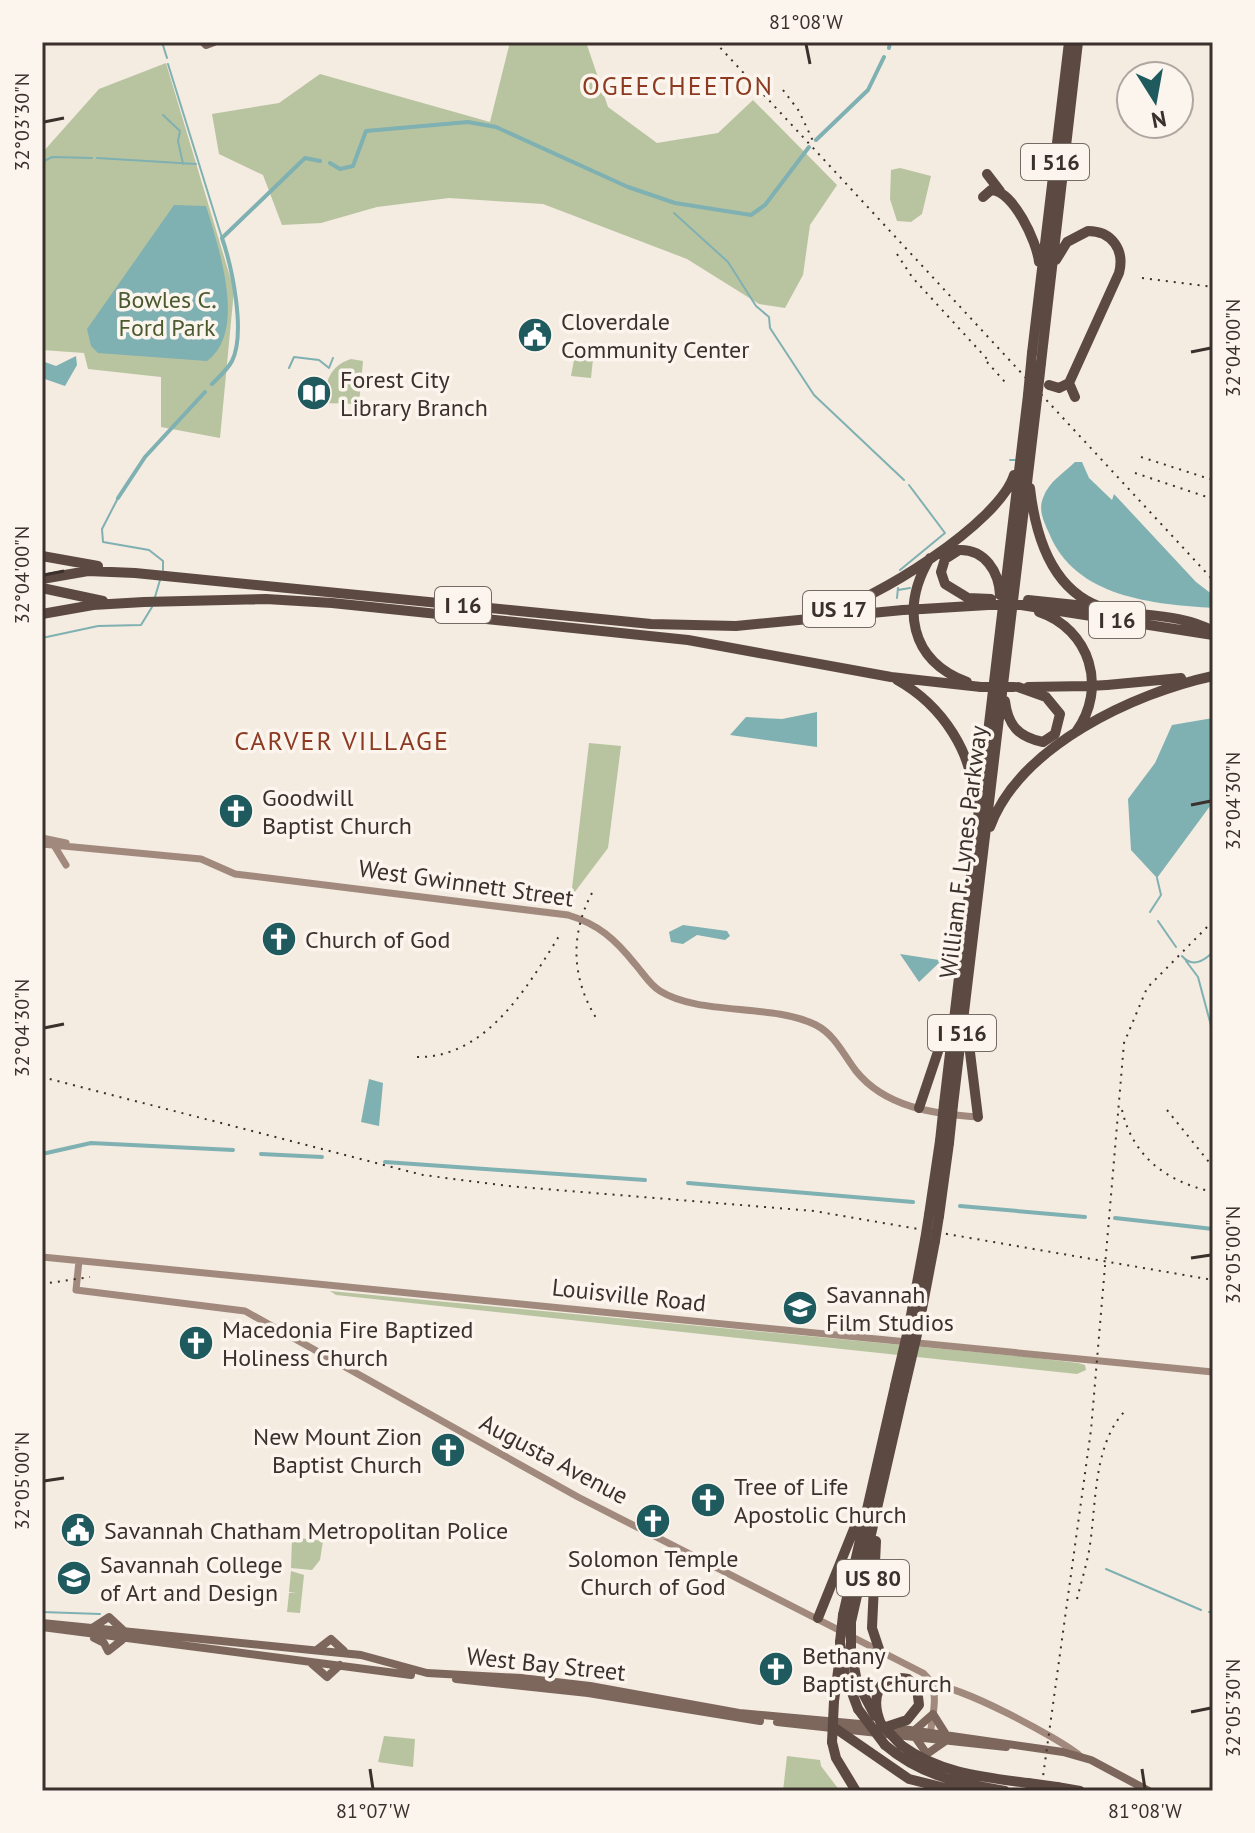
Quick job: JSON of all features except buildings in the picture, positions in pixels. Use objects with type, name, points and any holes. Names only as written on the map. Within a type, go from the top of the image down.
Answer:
[{"type":"highway","name":"William F. Lynes Parkway","points":[[1032,397],[1041,363],[1045,280],[1069,42]]},
{"type":"highway","name":"William F. Lynes Parkway","points":[[949,1104],[957,986],[1025,458],[1032,397],[1032,353],[1078,42]]},
{"type":"highway","points":[[987,174],[1033,238],[1045,280]]},
{"type":"highway","points":[[983,197],[991,190],[1001,193]]},
{"type":"highway","points":[[1045,280],[1058,252],[1081,232],[1103,233],[1118,248],[1119,273],[1069,383],[1059,388],[1049,385]]},
{"type":"highway","points":[[1069,383],[1075,397]]},
{"type":"highway","name":"William F. Lynes Parkway","points":[[847,1619],[879,1505],[934,1216],[983,856],[1012,687],[1025,458]]},
{"type":"highway","points":[[1025,458],[1035,521],[1050,565],[1069,587],[1113,610]]},
{"type":"highway","name":"US 17","points":[[736,626],[828,613],[849,606],[931,556],[998,506],[1025,458]]},
{"type":"highway","points":[[990,602],[968,598],[945,584],[941,572],[945,559],[959,550],[973,552],[986,560],[997,578],[1000,597],[989,698],[991,710]]},
{"type":"highway","points":[[42,556],[135,573]]},
{"type":"highway","points":[[931,556],[912,597],[921,644],[946,671],[981,687]]},
{"type":"highway","name":"I 16","points":[[42,579],[88,571],[135,573],[651,624],[736,626],[990,602],[1021,602],[1213,633]]},
{"type":"highway","points":[[42,588],[121,603]]},
{"type":"highway","name":"I 16","points":[[42,614],[121,603],[266,599],[332,603],[688,640],[891,677],[981,687],[1088,686],[1213,675]]},
{"type":"highway","points":[[1021,602],[1061,601],[1184,621],[1213,633]]},
{"type":"highway","points":[[1021,602],[1060,621],[1086,652],[1094,686],[1085,718],[1070,739]]},
{"type":"highway","points":[[983,856],[993,818],[1009,791],[1029,767],[1102,717],[1152,691],[1213,675]]},
{"type":"highway","points":[[891,677],[938,712],[963,748],[974,801],[969,897]]},
{"type":"highway","points":[[1012,687],[1046,697],[1058,709],[1060,721],[1050,738],[1036,740],[1015,730],[1007,713],[1012,687]]},
{"type":"highway","points":[[969,960],[967,1030],[978,1117]]},
{"type":"highway","points":[[919,1108],[957,986]]},
{"type":"highway","name":"William F. Lynes Parkway","points":[[900,1388],[870,1494],[847,1619],[845,1674],[858,1709],[885,1745],[914,1760],[937,1777],[1005,1791]]},
{"type":"highway","name":"US 80","points":[[813,1615],[824,1603],[870,1494]]},
{"type":"highway","name":"US 80","points":[[879,1505],[872,1628],[879,1649]]},
{"type":"highway","points":[[865,1642],[872,1628]]},
{"type":"highway","name":"William F. Lynes Parkway","points":[[844,1647],[857,1682],[880,1721],[914,1760]]},
{"type":"highway","points":[[844,1647],[834,1701],[832,1742],[836,1758],[856,1791]]},
{"type":"highway","points":[[898,1677],[913,1683],[919,1694],[917,1710],[907,1720],[880,1721],[875,1703],[881,1684],[898,1677]]},
{"type":"highway","points":[[835,1728],[876,1760],[915,1782],[937,1777],[987,1791]]},
{"type":"highway","name":"William F. Lynes Parkway","points":[[937,1777],[1028,1783],[1080,1791]]},
{"type":"main road","name":"West Gwinnett Street","points":[[42,838],[76,846]]},
{"type":"main road","name":"West Gwinnett Street","points":[[42,844],[201,859],[235,874],[574,916],[596,924],[618,943],[661,992],[814,1024],[835,1040],[877,1093],[919,1108],[978,1117]]},
{"type":"main road","points":[[53,845],[66,865]]},
{"type":"main road","name":"Louisville Road","points":[[42,1257],[1213,1372]]},
{"type":"main road","name":"Augusta Avenue","points":[[79,1261],[76,1290],[245,1311],[513,1462],[879,1649],[923,1673],[933,1686],[951,1687],[1049,1735],[1080,1756]]},
{"type":"main road","name":"West Bay Street","points":[[42,1625],[92,1628],[127,1636],[434,1679],[474,1679],[588,1693],[726,1718],[913,1733],[1047,1749],[1080,1756],[1149,1791]]},
{"type":"main road","name":"West Bay Street","points":[[42,1625],[66,1632],[348,1653],[383,1659],[433,1674],[476,1673],[521,1678],[630,1693],[739,1713],[880,1721],[913,1733]]},
{"type":"main road","points":[[66,1632],[96,1639],[108,1651],[127,1636]]},
{"type":"main road","points":[[930,1735],[933,1686]]},
{"type":"main road","points":[[933,1714],[947,1737],[927,1754],[913,1733],[933,1714]]},
{"type":"green space","points":[[510,42],[586,42],[608,107],[657,143],[718,133],[753,100],[837,185],[810,225],[803,275],[785,308],[759,304],[687,259],[543,204],[449,198],[377,207],[321,223],[282,225],[263,175],[219,154],[212,114],[279,103],[320,74],[490,122]]},
{"type":"green space","points":[[166,63],[234,290],[220,438],[161,427],[161,377],[88,369],[84,353],[42,350],[42,153],[99,89]]},
{"type":"green space","points":[[900,168],[931,176],[922,214],[911,222],[897,221],[890,199],[891,170]]},
{"type":"green space","points":[[576,349],[594,349],[591,378],[571,376]]},
{"type":"green space","points":[[351,359],[363,361],[359,404],[323,403],[333,370]]},
{"type":"green space","points":[[589,743],[621,746],[608,848],[571,897]]},
{"type":"green space","points":[[330,1291],[1028,1357],[1078,1363],[1085,1365],[1086,1370],[1077,1374],[336,1295]]},
{"type":"green space","points":[[292,1537],[323,1541],[320,1560],[312,1570],[291,1568]]},
{"type":"green space","points":[[291,1571],[304,1575],[300,1613],[287,1612],[289,1593],[296,1593],[289,1592]]},
{"type":"green space","points":[[384,1736],[415,1739],[413,1767],[378,1762]]},
{"type":"green space","points":[[787,1756],[820,1760],[821,1766],[840,1791],[783,1791]]},
{"type":"water","name":"Bowles C. Ford Park","points":[[174,205],[206,206],[226,287],[226,330],[219,347],[207,361],[98,353],[91,346],[87,329]]},
{"type":"water","points":[[76,356],[77,365],[65,386],[42,378],[42,361],[56,366]]},
{"type":"water","points":[[1075,462],[1082,462],[1089,478],[1112,500],[1114,494],[1196,582],[1213,595],[1213,608],[1142,600],[1097,584],[1077,572],[1061,555],[1041,511],[1046,492]]},
{"type":"water","points":[[817,712],[817,747],[730,735],[746,717],[782,719]]},
{"type":"water","points":[[1213,718],[1213,802],[1157,878],[1131,850],[1128,799],[1155,763],[1172,725]]},
{"type":"water","points":[[683,925],[727,931],[730,936],[725,940],[697,935],[683,944],[671,942],[669,932]]},
{"type":"water","points":[[900,954],[939,960],[940,962],[919,982]]},
{"type":"water","points":[[369,1079],[383,1083],[379,1126],[361,1122]]},
{"type":"waterway","points":[[162,42],[167,58]]},
{"type":"waterway","points":[[889,48],[890,42]]},
{"type":"waterway","points":[[816,140],[868,90],[884,57]]},
{"type":"waterway","points":[[168,64],[222,238]]},
{"type":"waterway","points":[[163,115],[180,131],[178,141],[183,164]]},
{"type":"waterway","points":[[330,163],[340,169],[353,166],[366,131],[468,122],[496,127],[628,187],[675,203],[751,215],[765,205],[809,147]]},
{"type":"waterway","points":[[42,162],[52,157],[92,158]]},
{"type":"waterway","points":[[97,158],[196,164]]},
{"type":"waterway","points":[[212,384],[232,361],[238,334],[233,282],[222,238],[305,158],[320,161]]},
{"type":"waterway","points":[[674,213],[728,262],[756,306],[769,317],[770,328],[814,395],[904,480]]},
{"type":"waterway","points":[[289,368],[294,357],[319,360],[329,368],[333,358]]},
{"type":"waterway","points":[[118,498],[145,457],[205,392]]},
{"type":"waterway","points":[[1010,460],[1015,460]]},
{"type":"waterway","points":[[900,570],[945,533],[909,485]]},
{"type":"waterway","points":[[118,498],[102,529],[103,542],[149,550],[163,561],[163,570]]},
{"type":"waterway","points":[[155,597],[160,580]]},
{"type":"waterway","points":[[897,598],[898,588]]},
{"type":"waterway","points":[[898,590],[910,588]]},
{"type":"waterway","points":[[42,638],[98,626],[141,625],[152,607]]},
{"type":"waterway","points":[[1150,912],[1161,895],[1157,878]]},
{"type":"waterway","points":[[1158,921],[1176,947]]},
{"type":"waterway","points":[[1182,956],[1190,962],[1198,962],[1213,952]]},
{"type":"waterway","points":[[1186,961],[1198,977],[1213,1033]]},
{"type":"waterway","points":[[42,1154],[91,1143],[233,1150]]},
{"type":"waterway","points":[[261,1154],[322,1157]]},
{"type":"waterway","points":[[385,1162],[645,1180]]},
{"type":"waterway","points":[[688,1183],[913,1202]]},
{"type":"waterway","points":[[960,1206],[1085,1217]]},
{"type":"waterway","points":[[1115,1218],[1213,1229]]},
{"type":"waterway","points":[[1106,1569],[1201,1610]]},
{"type":"waterway","points":[[42,1612],[100,1614]]},
{"type":"waterway","points":[[1209,1612],[1213,1613]]},
{"type":"railway","points":[[715,42],[1213,580]]},
{"type":"railway","points":[[783,90],[799,111],[813,141]]},
{"type":"railway","points":[[897,254],[912,277],[988,360]]},
{"type":"railway","points":[[1142,278],[1213,287]]},
{"type":"railway","points":[[987,362],[1005,382]]},
{"type":"railway","points":[[1141,457],[1213,480]]},
{"type":"railway","points":[[1135,473],[1213,499]]},
{"type":"railway","points":[[592,893],[580,926],[577,958],[583,990],[598,1021]]},
{"type":"railway","points":[[1041,1791],[1091,1430],[1124,1043],[1147,988],[1213,921]]},
{"type":"railway","points":[[417,1057],[442,1054],[464,1046],[485,1032],[519,996],[561,933]]},
{"type":"railway","points":[[42,1077],[423,1175],[508,1186],[814,1211],[1213,1280]]},
{"type":"railway","points":[[1122,1110],[1135,1142],[1155,1165],[1181,1182],[1213,1192]]},
{"type":"railway","points":[[1167,1110],[1213,1167]]},
{"type":"railway","points":[[42,1284],[90,1277]]},
{"type":"railway","points":[[1077,1599],[1089,1551],[1102,1457],[1107,1439],[1127,1409]]},
{"type":"place","name":"Cloverdale Community Center","points":[[535,335]]},
{"type":"place","name":"Forest City Library Branch","points":[[314,393]]},
{"type":"place","name":"Goodwill Baptist Church","points":[[236,811]]},
{"type":"place","name":"Church of God","points":[[279,939]]},
{"type":"place","name":"Savannah Film Studios","points":[[800,1308]]},
{"type":"place","name":"Macedonia Fire Baptized Holiness Church","points":[[196,1343]]},
{"type":"place","name":"New Mount Zion Baptist Church","points":[[448,1450]]},
{"type":"place","name":"Tree of Life Apostolic Church","points":[[708,1500]]},
{"type":"place","name":"Solomon Temple Church of God","points":[[653,1521]]},
{"type":"place","name":"Savannah Chatham Metropolitan Police","points":[[78,1530]]},
{"type":"place","name":"Savannah College of Art and Design","points":[[74,1578]]},
{"type":"place","name":"Bethany Baptist Church","points":[[776,1669]]},
{"type":"district","name":"OGEECHEETON","points":[[678,85]]},
{"type":"district","name":"CARVER VILLAGE","points":[[342,740]]}]
